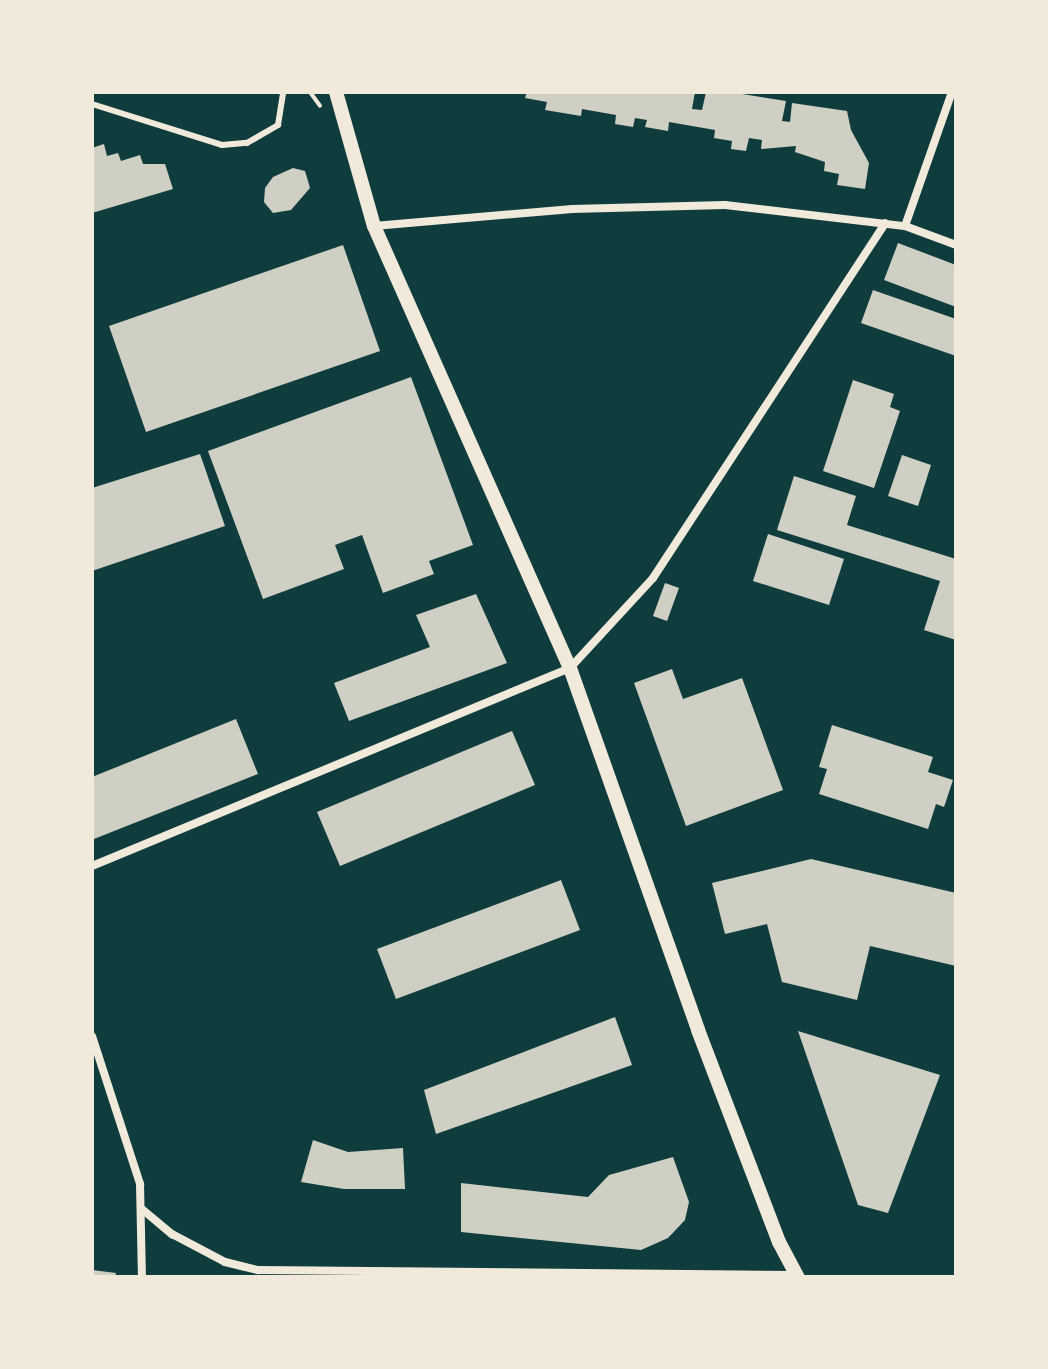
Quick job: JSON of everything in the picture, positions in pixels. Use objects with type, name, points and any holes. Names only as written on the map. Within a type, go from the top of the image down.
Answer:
[{"type":"street","points":[[143,1210],[172,1234],[225,1262],[258,1270],[797,1276],[698,1030],[570,668],[374,226],[336,92]]},
{"type":"street","points":[[905,226],[952,92]]},
{"type":"street","points":[[374,226],[572,209],[725,205],[905,226],[956,245]]},
{"type":"street","points":[[92,866],[570,668],[653,578],[885,223]]},
{"type":"street","points":[[92,1036],[134,1158],[143,1210],[142,1277]]},
{"type":"street","points":[[236,1277],[258,1270]]},
{"type":"lane","points":[[92,104],[222,145],[247,143],[278,125],[283,92]]},
{"type":"building","points":[[527,92],[695,92],[692,109],[702,110],[706,92],[730,92],[786,101],[782,121],[790,122],[792,103],[847,111],[851,130],[869,163],[865,189],[837,185],[839,174],[824,171],[825,162],[795,152],[796,146],[761,149],[762,140],[749,138],[746,151],[731,149],[732,141],[714,138],[715,130],[669,122],[668,131],[645,127],[647,120],[635,118],[633,127],[615,124],[616,115],[582,109],[581,116],[545,110],[547,102],[525,98]]},
{"type":"building","points":[[104,144],[107,156],[118,153],[121,161],[140,155],[143,164],[165,164],[173,189],[92,213],[92,148]]},
{"type":"building","points":[[293,168],[305,171],[310,188],[291,210],[273,213],[264,202],[265,188],[273,177]]},
{"type":"building","points":[[898,243],[956,265],[956,307],[884,280]]},
{"type":"building","points":[[343,245],[380,351],[146,432],[109,326]]},
{"type":"building","points":[[873,290],[956,319],[956,356],[861,323]]},
{"type":"building","points":[[411,377],[473,545],[429,561],[434,574],[383,593],[362,535],[335,545],[344,569],[263,599],[208,451]]},
{"type":"building","points":[[853,380],[894,394],[890,407],[900,411],[874,488],[823,471]]},
{"type":"building","points":[[200,454],[225,526],[92,571],[92,488]]},
{"type":"building","points":[[902,455],[931,465],[918,506],[888,496]]},
{"type":"building","points":[[794,476],[856,496],[847,525],[956,559],[956,640],[924,630],[940,581],[777,530]]},
{"type":"building","points":[[768,534],[844,559],[829,605],[753,581]]},
{"type":"building","points":[[665,583],[679,588],[667,621],[653,616]]},
{"type":"building","points":[[476,594],[507,663],[349,721],[334,683],[430,647],[416,615]]},
{"type":"building","points":[[672,669],[683,699],[742,678],[783,790],[686,826],[634,683]]},
{"type":"building","points":[[236,719],[258,774],[94,839],[92,777]]},
{"type":"building","points":[[832,725],[933,757],[928,772],[953,780],[944,807],[936,804],[928,829],[819,794],[827,769],[819,767]]},
{"type":"building","points":[[512,731],[535,785],[340,866],[317,812]]},
{"type":"building","points":[[811,859],[956,893],[956,966],[870,946],[857,1000],[782,982],[767,924],[725,934],[712,883]]},
{"type":"building","points":[[561,880],[580,930],[396,999],[377,949]]},
{"type":"building","points":[[615,1017],[632,1065],[436,1134],[424,1090]]},
{"type":"building","points":[[798,1031],[940,1075],[888,1213],[858,1205]]},
{"type":"building","points":[[313,1140],[348,1152],[403,1148],[405,1189],[344,1189],[301,1182]]},
{"type":"building","points":[[673,1157],[689,1202],[685,1220],[668,1238],[641,1250],[461,1232],[461,1183],[588,1197],[609,1175]]},
{"type":"building","points":[[92,1270],[116,1273],[115,1277],[92,1277]]}]
